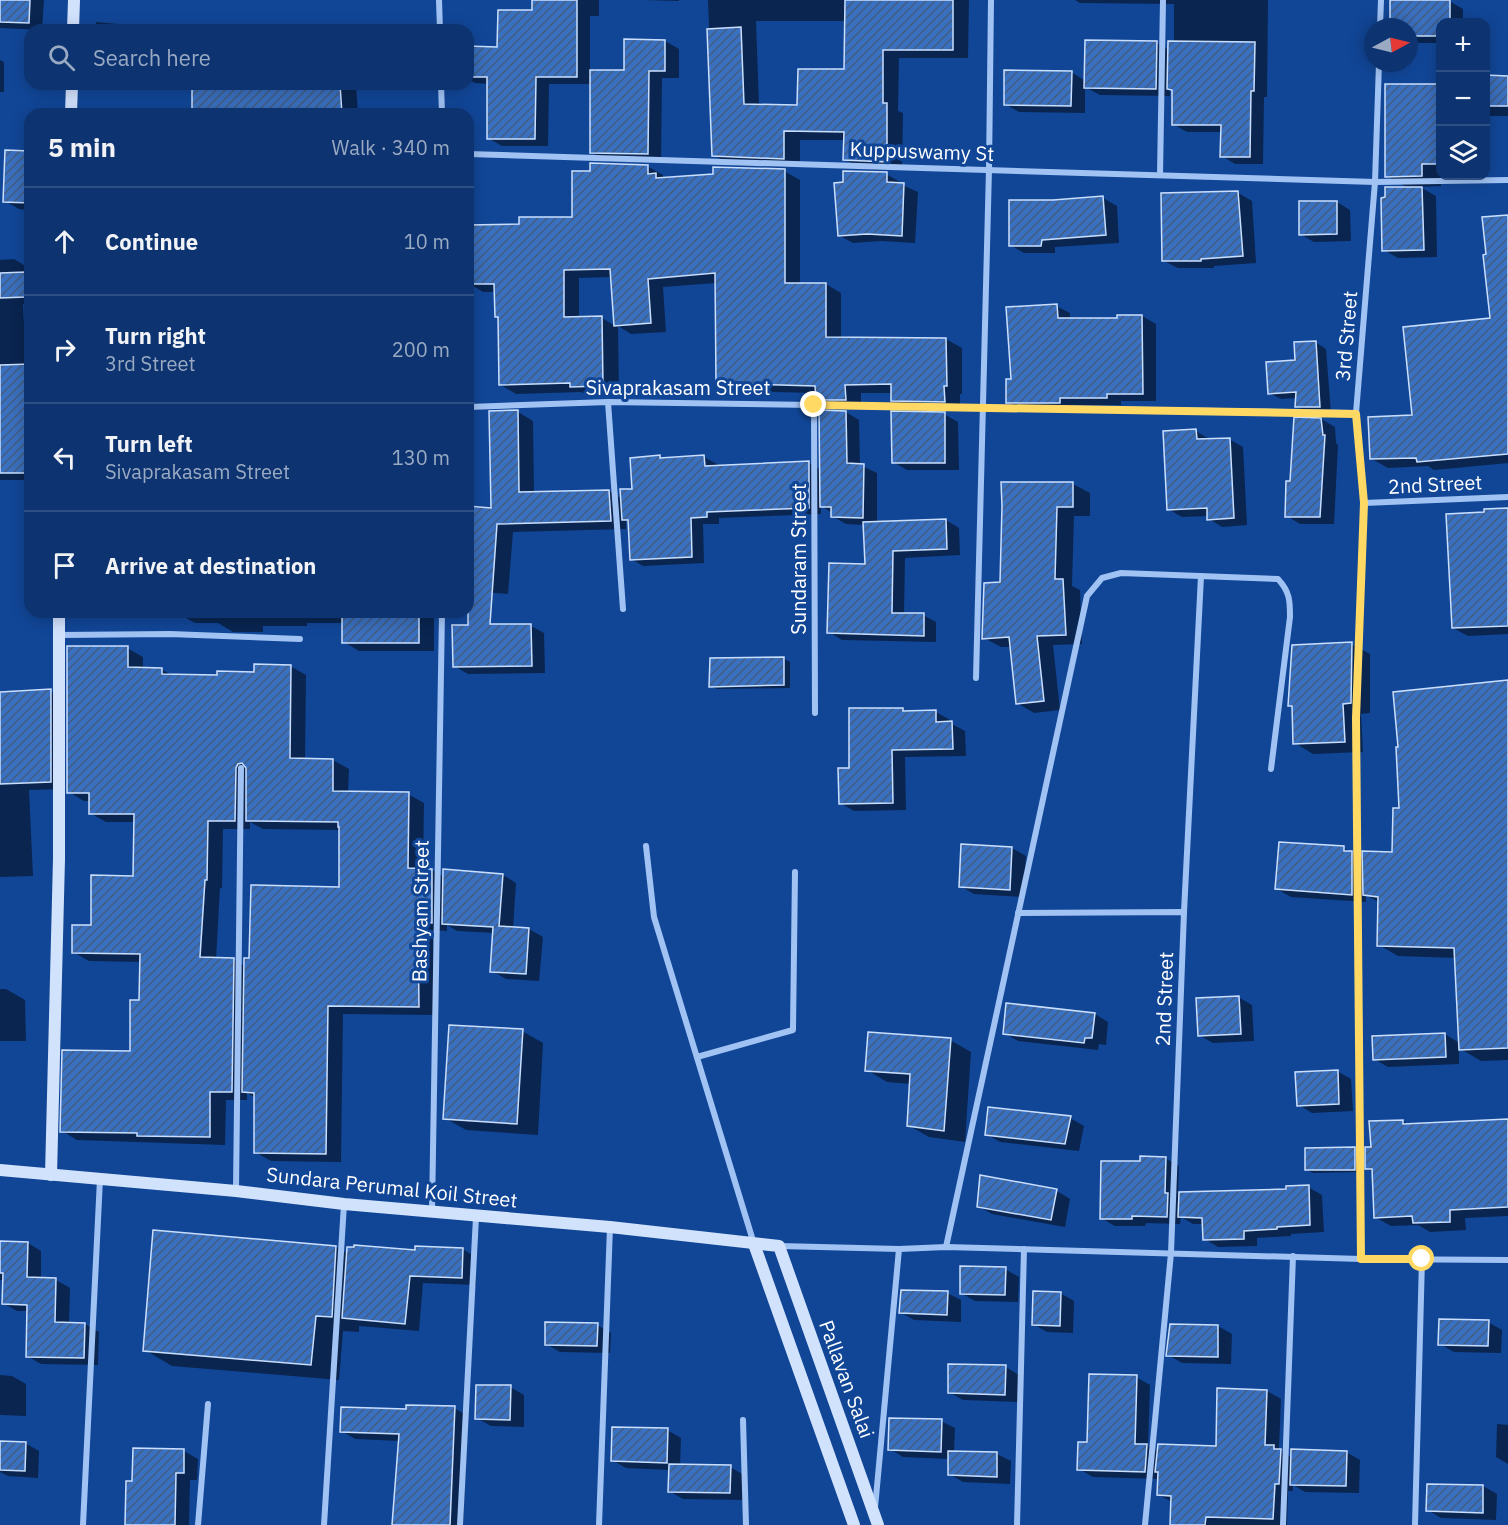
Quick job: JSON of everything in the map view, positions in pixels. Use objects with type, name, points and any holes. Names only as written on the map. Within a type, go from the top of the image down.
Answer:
[{"type":"street","points":[[73,24],[74,0]]},
{"type":"street","points":[[439,0],[440,24]]},
{"type":"street","points":[[976,678],[991,0]]},
{"type":"street","points":[[1160,175],[1163,0]]},
{"type":"street","points":[[1380,18],[1381,0]]},
{"type":"street","name":"3rd Street","points":[[1361,1259],[1356,718],[1364,503],[1356,414],[1375,182],[1379,72]]},
{"type":"street","points":[[71,108],[72,90]]},
{"type":"street","points":[[441,90],[442,108]]},
{"type":"street","name":"Kuppuswamy St","points":[[474,154],[1375,182],[1508,180]]},
{"type":"street","points":[[608,402],[623,609]]},
{"type":"street","name":"Sivaprakasam Street","points":[[474,407],[608,402],[1356,414]]},
{"type":"street","name":"Sundaram Street","points":[[814,405],[814,713]]},
{"type":"street","name":"2nd Street","points":[[1364,503],[1508,497]]},
{"type":"street","points":[[946,1247],[1087,596],[1102,578],[1121,573],[1278,579],[1290,598],[1290,617],[1271,769]]},
{"type":"street","name":"2nd Street","points":[[1145,1525],[1171,1253],[1184,912],[1202,576]]},
{"type":"street","points":[[51,1175],[60,859],[59,618]]},
{"type":"street","name":"Bashyam Street","points":[[432,1210],[442,618]]},
{"type":"street","points":[[58,635],[170,634],[300,639]]},
{"type":"street","points":[[236,1191],[242,768]]},
{"type":"street","points":[[646,846],[654,917],[754,1244],[854,1525]]},
{"type":"street","points":[[697,1057],[793,1030],[795,872]]},
{"type":"street","points":[[1018,913],[1184,912]]},
{"type":"street","name":"Sundara Perumal Koil Street","points":[[0,1170],[236,1191],[344,1204],[432,1210],[476,1217],[610,1227],[779,1246]]},
{"type":"street","points":[[83,1525],[100,1179]]},
{"type":"street","points":[[324,1525],[344,1204]]},
{"type":"street","points":[[460,1525],[476,1217]]},
{"type":"street","points":[[599,1525],[610,1227]]},
{"type":"street","points":[[779,1246],[946,1247],[1361,1259],[1508,1260]]},
{"type":"street","name":"Pallavan Salai","points":[[779,1246],[876,1519]]},
{"type":"street","points":[[876,1519],[899,1248]]},
{"type":"street","points":[[1017,1525],[1024,1249]]},
{"type":"street","points":[[1283,1525],[1293,1256]]},
{"type":"street","points":[[1414,1525],[1422,1259]]},
{"type":"street","points":[[198,1525],[208,1404]]},
{"type":"street","points":[[743,1420],[746,1525]]},
{"type":"building","points":[[0,0],[30,0],[29,23],[0,22]]},
{"type":"building","points":[[532,0],[577,0],[577,77],[536,77],[535,139],[487,139],[487,77],[474,77],[474,46],[497,47],[498,10],[532,10]]},
{"type":"building","points":[[845,0],[953,0],[953,50],[883,50],[883,103],[887,103],[887,162],[843,160],[844,132],[784,131],[784,159],[712,156],[707,29],[741,27],[744,104],[797,105],[798,69],[844,69]]},
{"type":"building","points":[[1390,0],[1450,0],[1450,18],[1436,18],[1436,36],[1418,36],[1418,18],[1390,18]]},
{"type":"building","points":[[624,39],[665,40],[665,71],[649,71],[648,154],[590,153],[590,70],[624,70]]},
{"type":"building","points":[[1085,40],[1157,41],[1156,89],[1084,88]]},
{"type":"building","points":[[1168,41],[1255,42],[1254,91],[1251,91],[1250,157],[1220,157],[1221,125],[1172,125],[1172,90],[1167,89]]},
{"type":"building","points":[[1004,70],[1072,71],[1071,106],[1004,105]]},
{"type":"building","points":[[1490,75],[1508,76],[1508,106],[1490,106]]},
{"type":"building","points":[[1385,84],[1436,84],[1436,164],[1422,164],[1422,176],[1385,177]]},
{"type":"building","points":[[192,90],[340,90],[342,108],[192,108]]},
{"type":"building","points":[[5,150],[24,151],[24,203],[3,202]]},
{"type":"building","points":[[590,163],[648,165],[648,174],[656,173],[656,178],[713,174],[713,167],[785,169],[785,283],[826,283],[826,337],[946,338],[945,402],[891,401],[891,384],[845,385],[846,400],[816,400],[815,386],[716,383],[715,273],[648,279],[651,323],[614,326],[610,269],[564,270],[564,317],[602,316],[603,386],[570,387],[570,383],[499,385],[498,317],[495,317],[494,284],[474,284],[474,225],[519,224],[519,217],[572,217],[572,171],[590,171]]},
{"type":"building","points":[[843,171],[887,172],[887,182],[904,183],[902,236],[867,234],[838,236],[834,183],[843,182]]},
{"type":"building","points":[[1385,187],[1422,187],[1424,250],[1382,251],[1381,198],[1385,197]]},
{"type":"building","points":[[1238,191],[1243,256],[1201,259],[1201,261],[1162,261],[1161,193]]},
{"type":"building","points":[[1103,196],[1106,235],[1042,240],[1041,246],[1009,246],[1009,200],[1053,200]]},
{"type":"building","points":[[1299,201],[1337,201],[1337,234],[1299,235]]},
{"type":"building","points":[[1508,215],[1508,454],[1417,462],[1416,458],[1370,459],[1368,417],[1412,415],[1403,327],[1490,318],[1483,255],[1486,254],[1482,217]]},
{"type":"building","points":[[24,272],[24,297],[0,298],[0,273]]},
{"type":"building","points":[[1057,304],[1058,318],[1117,318],[1117,315],[1142,315],[1143,394],[1107,394],[1107,398],[1060,398],[1060,403],[1006,403],[1006,379],[1011,379],[1006,307]]},
{"type":"building","points":[[1316,341],[1320,407],[1295,407],[1296,392],[1268,394],[1266,362],[1295,360],[1294,342]]},
{"type":"building","points":[[24,364],[24,473],[0,473],[0,365]]},
{"type":"building","points":[[518,410],[519,492],[609,490],[611,521],[497,524],[490,624],[531,624],[532,666],[453,667],[452,625],[468,625],[468,618],[474,618],[474,507],[491,508],[489,411]]},
{"type":"building","points":[[819,410],[846,411],[847,463],[864,464],[863,518],[831,517],[831,507],[820,507]]},
{"type":"building","points":[[891,411],[945,412],[945,463],[892,463]]},
{"type":"building","points":[[1294,417],[1321,418],[1323,435],[1325,435],[1320,517],[1285,517],[1286,481],[1290,481]]},
{"type":"building","points":[[1196,429],[1197,439],[1230,438],[1234,518],[1207,520],[1207,508],[1167,510],[1163,431]]},
{"type":"building","points":[[660,455],[660,458],[704,455],[705,466],[809,461],[809,508],[707,512],[707,517],[691,518],[692,557],[630,560],[628,520],[622,520],[620,489],[632,489],[630,458]]},
{"type":"building","points":[[1001,482],[1073,482],[1073,507],[1057,507],[1055,579],[1063,579],[1066,635],[1037,636],[1044,701],[1016,704],[1009,637],[982,639],[984,583],[1000,582]]},
{"type":"building","points":[[1508,508],[1508,626],[1452,628],[1446,514]]},
{"type":"building","points":[[946,519],[947,549],[893,551],[892,613],[924,613],[924,636],[827,633],[829,563],[865,564],[863,522]]},
{"type":"building","points":[[342,618],[419,618],[419,643],[342,643]]},
{"type":"building","points":[[1352,642],[1351,703],[1343,704],[1345,742],[1293,744],[1292,706],[1288,706],[1292,645]]},
{"type":"building","points":[[67,646],[128,646],[128,667],[162,668],[162,674],[217,675],[217,671],[254,672],[254,664],[291,665],[290,758],[333,759],[333,791],[409,792],[408,868],[432,869],[432,923],[418,922],[419,1007],[328,1006],[326,1154],[254,1153],[254,1093],[242,1092],[244,958],[249,958],[251,885],[339,887],[338,822],[246,821],[246,768],[242,763],[236,768],[235,821],[208,821],[207,880],[205,880],[200,957],[234,958],[232,1092],[210,1092],[210,1137],[60,1132],[62,1050],[130,1051],[130,1000],[139,1000],[140,954],[72,953],[72,925],[91,925],[91,875],[133,876],[134,814],[89,814],[89,793],[67,793]]},
{"type":"building","points":[[784,657],[784,685],[709,687],[710,658]]},
{"type":"building","points":[[1508,680],[1508,1048],[1459,1050],[1454,948],[1377,946],[1378,897],[1363,895],[1362,851],[1392,852],[1393,808],[1399,808],[1396,747],[1398,747],[1393,692]]},
{"type":"building","points":[[51,689],[51,782],[0,784],[0,692]]},
{"type":"building","points":[[849,708],[936,710],[936,722],[952,721],[953,749],[892,750],[893,803],[839,804],[838,768],[849,768]]},
{"type":"building","points":[[1279,842],[1344,846],[1344,851],[1352,851],[1352,895],[1275,889]]},
{"type":"building","points":[[961,844],[1012,847],[1010,890],[959,887]]},
{"type":"building","points":[[443,869],[503,874],[499,926],[529,928],[526,974],[490,972],[493,927],[442,924]]},
{"type":"building","points":[[1239,996],[1241,1034],[1198,1036],[1196,998]]},
{"type":"building","points":[[1006,1003],[1095,1013],[1092,1038],[1085,1038],[1084,1043],[1003,1034]]},
{"type":"building","points":[[449,1025],[523,1029],[517,1124],[443,1119]]},
{"type":"building","points":[[868,1032],[951,1038],[944,1131],[907,1126],[910,1074],[865,1071]]},
{"type":"building","points":[[1445,1033],[1446,1057],[1373,1060],[1372,1036]]},
{"type":"building","points":[[1338,1070],[1339,1104],[1297,1106],[1295,1072]]},
{"type":"building","points":[[988,1107],[1071,1116],[1065,1144],[985,1135]]},
{"type":"building","points":[[1508,1119],[1508,1207],[1450,1210],[1450,1222],[1413,1223],[1412,1216],[1374,1218],[1372,1169],[1365,1169],[1365,1147],[1371,1147],[1369,1121],[1403,1120],[1403,1124]]},
{"type":"building","points":[[1355,1147],[1355,1170],[1305,1170],[1305,1148]]},
{"type":"building","points":[[1140,1156],[1166,1157],[1167,1217],[1132,1216],[1132,1219],[1100,1219],[1101,1161],[1140,1161]]},
{"type":"building","points":[[980,1175],[1057,1189],[1051,1220],[977,1207]]},
{"type":"building","points":[[1309,1185],[1310,1225],[1244,1231],[1244,1239],[1203,1240],[1202,1218],[1178,1217],[1179,1192],[1286,1189],[1286,1186]]},
{"type":"building","points":[[153,1230],[336,1246],[332,1317],[316,1316],[311,1365],[143,1351]]},
{"type":"building","points":[[0,1241],[28,1242],[27,1277],[56,1278],[55,1322],[85,1323],[84,1358],[26,1357],[27,1305],[2,1304],[3,1273],[0,1273]]},
{"type":"building","points":[[354,1245],[415,1250],[415,1246],[463,1248],[462,1278],[410,1276],[405,1324],[342,1318],[347,1247],[354,1247]]},
{"type":"building","points":[[960,1266],[1006,1267],[1005,1295],[960,1294]]},
{"type":"building","points":[[901,1290],[948,1291],[947,1315],[899,1313]]},
{"type":"building","points":[[1033,1291],[1061,1292],[1060,1326],[1032,1325]]},
{"type":"building","points":[[1439,1319],[1489,1320],[1488,1346],[1438,1345]]},
{"type":"building","points":[[545,1322],[598,1323],[597,1346],[545,1345]]},
{"type":"building","points":[[1170,1324],[1218,1325],[1218,1357],[1166,1356]]},
{"type":"building","points":[[948,1364],[1006,1365],[1005,1395],[948,1393]]},
{"type":"building","points":[[1089,1374],[1137,1375],[1135,1444],[1147,1444],[1145,1472],[1077,1470],[1078,1442],[1087,1442]]},
{"type":"building","points":[[476,1385],[511,1385],[510,1420],[475,1419]]},
{"type":"building","points":[[1217,1388],[1267,1390],[1265,1445],[1274,1445],[1274,1449],[1281,1449],[1279,1484],[1275,1484],[1273,1519],[1206,1517],[1205,1525],[1170,1525],[1171,1496],[1157,1495],[1158,1472],[1155,1472],[1158,1444],[1216,1446]]},
{"type":"building","points":[[406,1405],[455,1406],[450,1525],[392,1525],[399,1434],[340,1432],[341,1407],[406,1409]]},
{"type":"building","points":[[889,1418],[942,1419],[941,1452],[888,1450]]},
{"type":"building","points":[[612,1427],[668,1428],[667,1463],[611,1461]]},
{"type":"building","points":[[0,1441],[26,1442],[25,1471],[0,1470]]},
{"type":"building","points":[[133,1448],[184,1449],[184,1473],[176,1473],[175,1525],[125,1525],[126,1481],[132,1481]]},
{"type":"building","points":[[1291,1449],[1347,1451],[1346,1486],[1290,1485]]},
{"type":"building","points":[[948,1451],[997,1452],[997,1477],[948,1475]]},
{"type":"building","points":[[669,1464],[731,1465],[730,1493],[668,1492]]},
{"type":"building","points":[[1427,1484],[1483,1485],[1483,1513],[1426,1511]]},
{"type":"route","points":[[814,405],[1356,414],[1364,503],[1356,718],[1361,1259],[1422,1259]]}]
